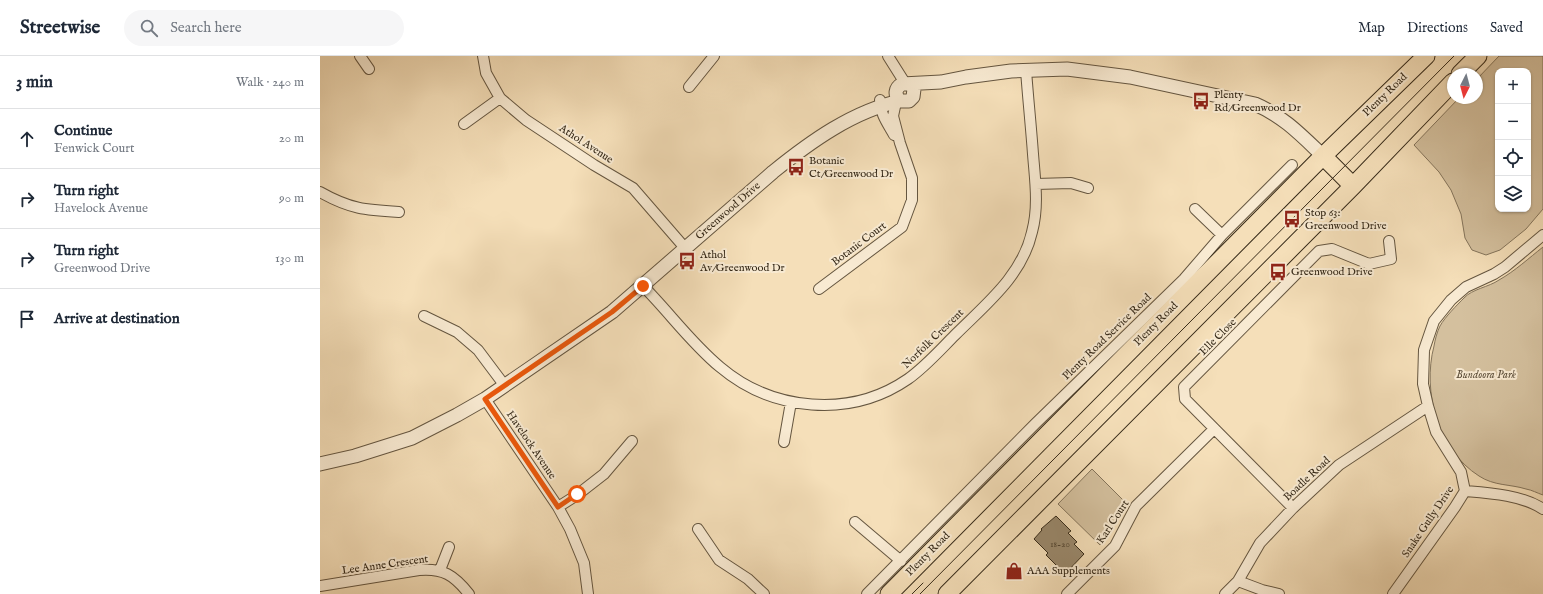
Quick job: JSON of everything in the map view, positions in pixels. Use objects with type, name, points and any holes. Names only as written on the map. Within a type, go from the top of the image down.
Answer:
[{"type":"highway","name":"Plenty Road","points":[[888,594],[972,499],[1426,56]]},
{"type":"highway","points":[[1466,68],[1478,56]]},
{"type":"highway","points":[[947,594],[1353,186],[1447,88]]},
{"type":"highway","points":[[1322,156],[1353,186]]},
{"type":"street","points":[[360,56],[369,69]]},
{"type":"street","name":"Athol Avenue","points":[[483,56],[486,74],[500,98],[526,120],[594,165],[633,188],[685,248]]},
{"type":"street","points":[[689,87],[714,56]]},
{"type":"street","name":"Botanic Court","points":[[818,289],[902,227],[912,200],[912,178],[900,143],[893,116],[903,92],[889,57]]},
{"type":"street","name":"Greenwood Drive","points":[[320,464],[356,456],[412,438],[485,399],[612,312],[796,154],[848,121],[865,107],[880,103],[903,92],[941,82],[985,74],[1026,70],[1067,69],[1108,73],[1246,101],[1265,108],[1283,119],[1322,156]]},
{"type":"street","name":"Norfolk Crescent","points":[[643,286],[707,356],[730,375],[760,392],[790,402],[813,405],[830,405],[863,399],[878,395],[894,388],[918,371],[997,293],[1018,268],[1024,257],[1032,232],[1036,212],[1036,184],[1026,70]]},
{"type":"street","points":[[464,124],[500,98]]},
{"type":"street","name":"Botanic Court","points":[[880,103],[884,117],[900,143]]},
{"type":"street","name":"Plenty Road Service Road","points":[[867,594],[900,561],[972,499],[1035,424],[1184,279],[1222,235],[1292,165]]},
{"type":"street","points":[[1036,184],[1071,183],[1088,188]]},
{"type":"street","points":[[320,192],[354,208],[399,212]]},
{"type":"street","points":[[1264,194],[1285,194]]},
{"type":"street","points":[[1195,209],[1222,235]]},
{"type":"street","name":"Snake Gully Drive","points":[[1394,594],[1465,491],[1461,472],[1436,432],[1428,406],[1424,384],[1424,350],[1434,321],[1451,300],[1466,287],[1494,274],[1505,267],[1543,235]]},
{"type":"street","name":"Elle Close","points":[[1294,508],[1185,399],[1184,387],[1319,251],[1332,249],[1369,264],[1391,258],[1389,241]]},
{"type":"street","points":[[424,316],[457,332],[478,350],[505,386]]},
{"type":"street","name":"Havelock Avenue","points":[[485,399],[558,507],[570,528],[584,563],[588,594]]},
{"type":"street","points":[[784,442],[790,402]]},
{"type":"street","name":"Boadle Road","points":[[1225,594],[1238,581],[1260,543],[1339,465],[1428,406]]},
{"type":"street","name":"Karl Court","points":[[1067,594],[1115,546],[1136,506],[1214,429]]},
{"type":"street","points":[[558,507],[604,474],[632,441]]},
{"type":"street","points":[[1465,491],[1534,503],[1543,509]]},
{"type":"street","points":[[855,522],[900,561]]},
{"type":"street","points":[[698,529],[719,560],[748,580],[764,594]]},
{"type":"street","points":[[440,570],[449,547]]},
{"type":"street","name":"Lee Anne Crescent","points":[[320,586],[430,569],[440,570],[451,576],[469,594]]},
{"type":"street","points":[[1238,581],[1262,590],[1279,594]]},
{"type":"green space","points":[[1499,56],[1543,56],[1543,209],[1526,229],[1500,250],[1486,255],[1472,250],[1465,238],[1461,214],[1451,190],[1439,172],[1414,145],[1453,104],[1483,104],[1483,73]]},
{"type":"green space","name":"Bundoora Park","points":[[1543,247],[1543,495],[1520,487],[1490,482],[1479,476],[1465,465],[1453,451],[1444,436],[1432,400],[1430,382],[1431,364],[1438,331],[1448,315],[1467,295],[1505,276]]},
{"type":"green space","points":[[1092,469],[1126,503],[1104,541],[1100,545],[1058,504]]},
{"type":"building","points":[[1056,516],[1071,531],[1068,533],[1077,542],[1074,544],[1084,554],[1065,574],[1046,555],[1048,553],[1034,539],[1042,530],[1041,529]]},
{"type":"tram line","points":[[920,594],[1454,56]]},
{"type":"tram line","points":[[912,594],[923,583]]},
{"type":"place","name":"Plenty Rd/Greenwood Dr","points":[[1201,101]]},
{"type":"place","name":"Botanic Ct/Greenwood Dr","points":[[796,167]]},
{"type":"place","name":"Stop 63: Greenwood Drive","points":[[1292,219]]},
{"type":"place","name":"Athol Av/Greenwood Dr","points":[[687,261]]},
{"type":"place","name":"Greenwood Drive","points":[[1278,272]]},
{"type":"place","name":"AAA Supplements","points":[[1014,571]]},
{"type":"route","points":[[577,494],[558,507],[485,399],[612,312],[643,286]]}]
